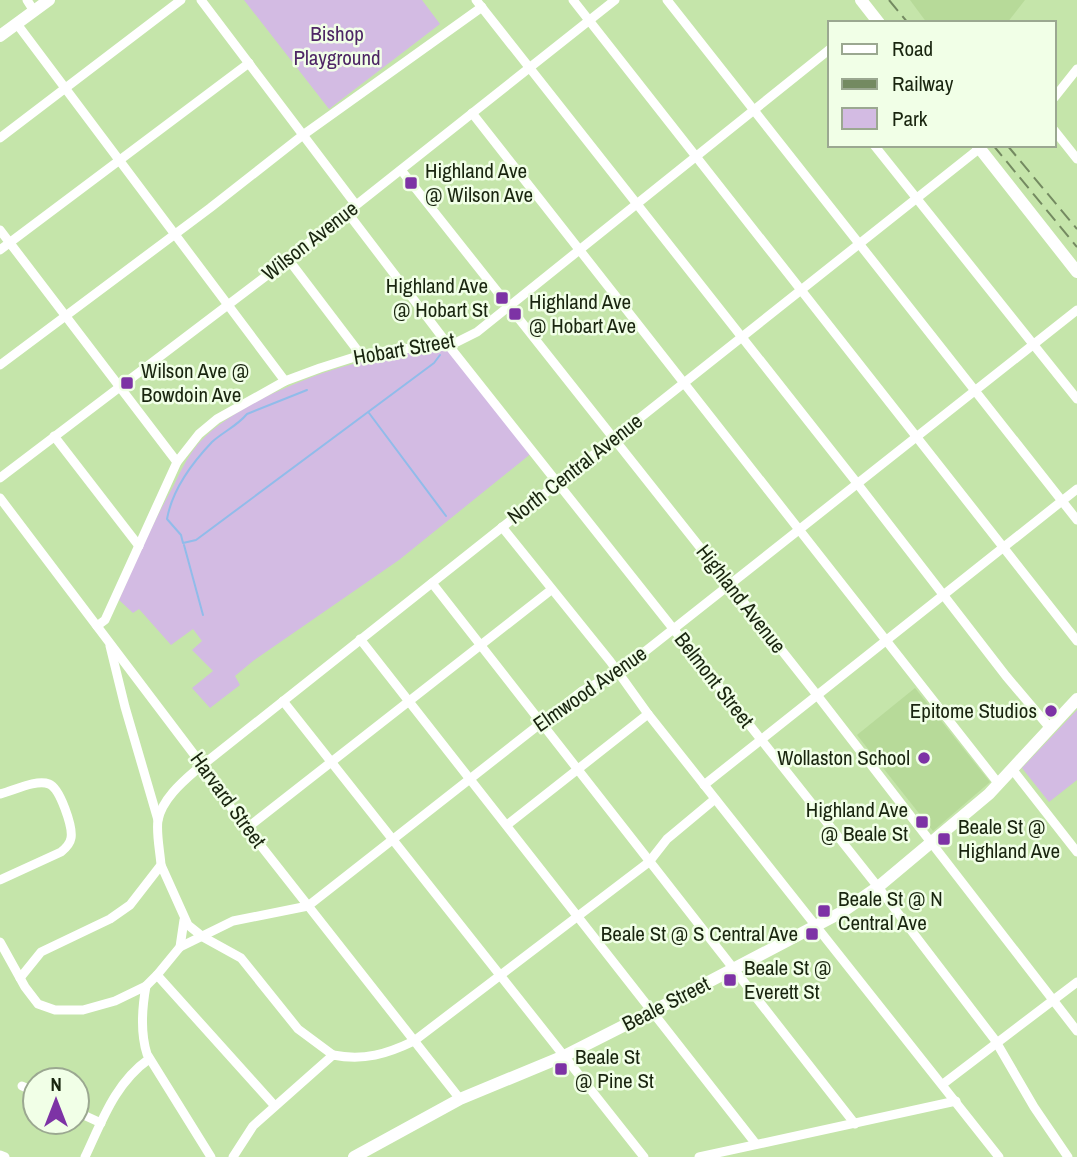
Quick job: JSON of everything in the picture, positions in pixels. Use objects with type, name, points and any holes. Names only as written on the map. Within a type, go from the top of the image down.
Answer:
[{"type":"main road","points":[[0,36],[17,24],[30,6],[49,0]]},
{"type":"main road","points":[[861,0],[872,20]]},
{"type":"main road","points":[[979,147],[1077,272]]},
{"type":"main road","name":"Beale Street","points":[[354,1157],[460,1099],[564,1056],[842,912],[878,887],[998,783],[1077,699]]},
{"type":"street","points":[[0,138],[181,0]]},
{"type":"street","points":[[201,0],[356,205]]},
{"type":"street","points":[[573,0],[1077,641]]},
{"type":"street","name":"Wilson Avenue","points":[[0,478],[229,305],[615,0]]},
{"type":"street","points":[[667,0],[1077,520]]},
{"type":"street","points":[[0,365],[479,4],[1050,728]]},
{"type":"street","points":[[17,24],[285,381]]},
{"type":"street","name":"Hobart Street","points":[[97,626],[104,620],[177,462],[193,440],[217,419],[285,381],[360,355],[449,345],[477,332],[755,112],[828,51]]},
{"type":"street","points":[[0,250],[249,63]]},
{"type":"street","points":[[1056,95],[1077,69]]},
{"type":"street","points":[[472,113],[998,783]]},
{"type":"street","points":[[1056,133],[1077,159]]},
{"type":"street","points":[[876,147],[1077,399]]},
{"type":"street","name":"North Central Avenue","points":[[979,147],[502,527],[999,1157]]},
{"type":"street","name":"Highland Avenue","points":[[401,170],[817,695],[1077,1031]]},
{"type":"street","name":"Belmont Street","points":[[347,212],[878,887],[996,1043],[1068,1157]]},
{"type":"street","points":[[0,230],[177,462]]},
{"type":"street","points":[[288,259],[360,355]]},
{"type":"street","name":"Elmwood Avenue","points":[[0,942],[38,1004],[60,1011],[97,1007],[146,986],[180,947],[216,928],[240,919],[308,906],[582,691],[619,672],[1077,310]]},
{"type":"street","points":[[54,436],[139,546]]},
{"type":"street","points":[[704,785],[1077,489]]},
{"type":"street","name":"Harvard Street","points":[[0,498],[247,828],[460,1099]]},
{"type":"street","points":[[158,820],[168,799],[180,784],[201,766],[502,527]]},
{"type":"street","points":[[432,583],[855,1124]]},
{"type":"street","points":[[247,828],[551,590]]},
{"type":"street","points":[[360,639],[756,1144]]},
{"type":"street","points":[[110,643],[125,707],[158,820],[162,865],[184,920],[203,937],[241,958],[298,1029],[333,1055],[353,1058],[375,1056],[414,1041],[649,862],[667,839],[715,799]]},
{"type":"street","points":[[283,701],[644,1157]]},
{"type":"street","points":[[507,825],[648,714]]},
{"type":"street","points":[[1012,769],[1077,852]]},
{"type":"street","points":[[0,794],[40,783],[51,785],[60,795],[71,836],[68,845],[61,852],[0,880]]},
{"type":"street","points":[[20,978],[41,952],[110,919],[130,905],[162,865]]},
{"type":"street","points":[[180,947],[184,920]]},
{"type":"street","points":[[157,975],[274,1105]]},
{"type":"street","points":[[943,1084],[1077,982]]},
{"type":"street","points":[[146,986],[143,1035],[149,1059],[211,1157]]},
{"type":"street","points":[[233,1157],[253,1126],[333,1055]]},
{"type":"street","points":[[85,1157],[113,1097],[122,1084],[149,1059]]},
{"type":"street","points":[[699,1157],[956,1101]]},
{"type":"street","points":[[91,1118],[101,1123]]},
{"type":"shaded area","points":[[910,0],[1025,0],[1009,21],[926,21]]},
{"type":"shaded area","name":"Wollaston School","points":[[915,688],[990,782],[933,831],[857,735]]},
{"type":"green space","name":"Bishop Playground","points":[[244,0],[422,0],[440,24],[329,109]]},
{"type":"green space","points":[[441,349],[454,352],[533,452],[399,560],[253,661],[235,676],[240,685],[210,708],[192,688],[213,671],[192,650],[202,641],[193,629],[171,645],[139,609],[133,613],[119,600],[152,527],[189,456],[212,430],[228,418],[299,382],[368,360]]},
{"type":"green space","points":[[1077,710],[1077,780],[1049,802],[1022,768]]},
{"type":"waterway","points":[[307,390],[247,414],[212,442],[197,459],[178,488],[167,519],[181,535],[183,543],[196,540],[434,363],[440,355]]},
{"type":"waterway","points":[[369,413],[446,516]]},
{"type":"waterway","points":[[184,545],[203,615]]},
{"type":"railway","points":[[889,0],[906,21]]},
{"type":"railway","points":[[995,147],[1077,247]]},
{"type":"railway","points":[[1009,147],[1077,229]]},
{"type":"place","name":"Highland Ave @ Wilson Ave","points":[[411,183]]},
{"type":"place","name":"Highland Ave @ Hobart St","points":[[502,298]]},
{"type":"place","name":"Highland Ave @ Hobart Ave","points":[[515,314]]},
{"type":"place","name":"Wilson Ave @ Bowdoin Ave","points":[[127,383]]},
{"type":"place","name":"Epitome Studios","points":[[1051,711]]},
{"type":"place","name":"Wollaston School","points":[[924,758]]},
{"type":"place","name":"Highland Ave @ Beale St","points":[[922,822]]},
{"type":"place","name":"Beale St @ Highland Ave","points":[[944,839]]},
{"type":"place","name":"Beale St @ N Central Ave","points":[[824,911]]},
{"type":"place","name":"Beale St @ S Central Ave","points":[[812,934]]},
{"type":"place","name":"Beale St @ Everett St","points":[[730,980]]},
{"type":"place","name":"Beale St @ Pine St","points":[[561,1069]]}]
